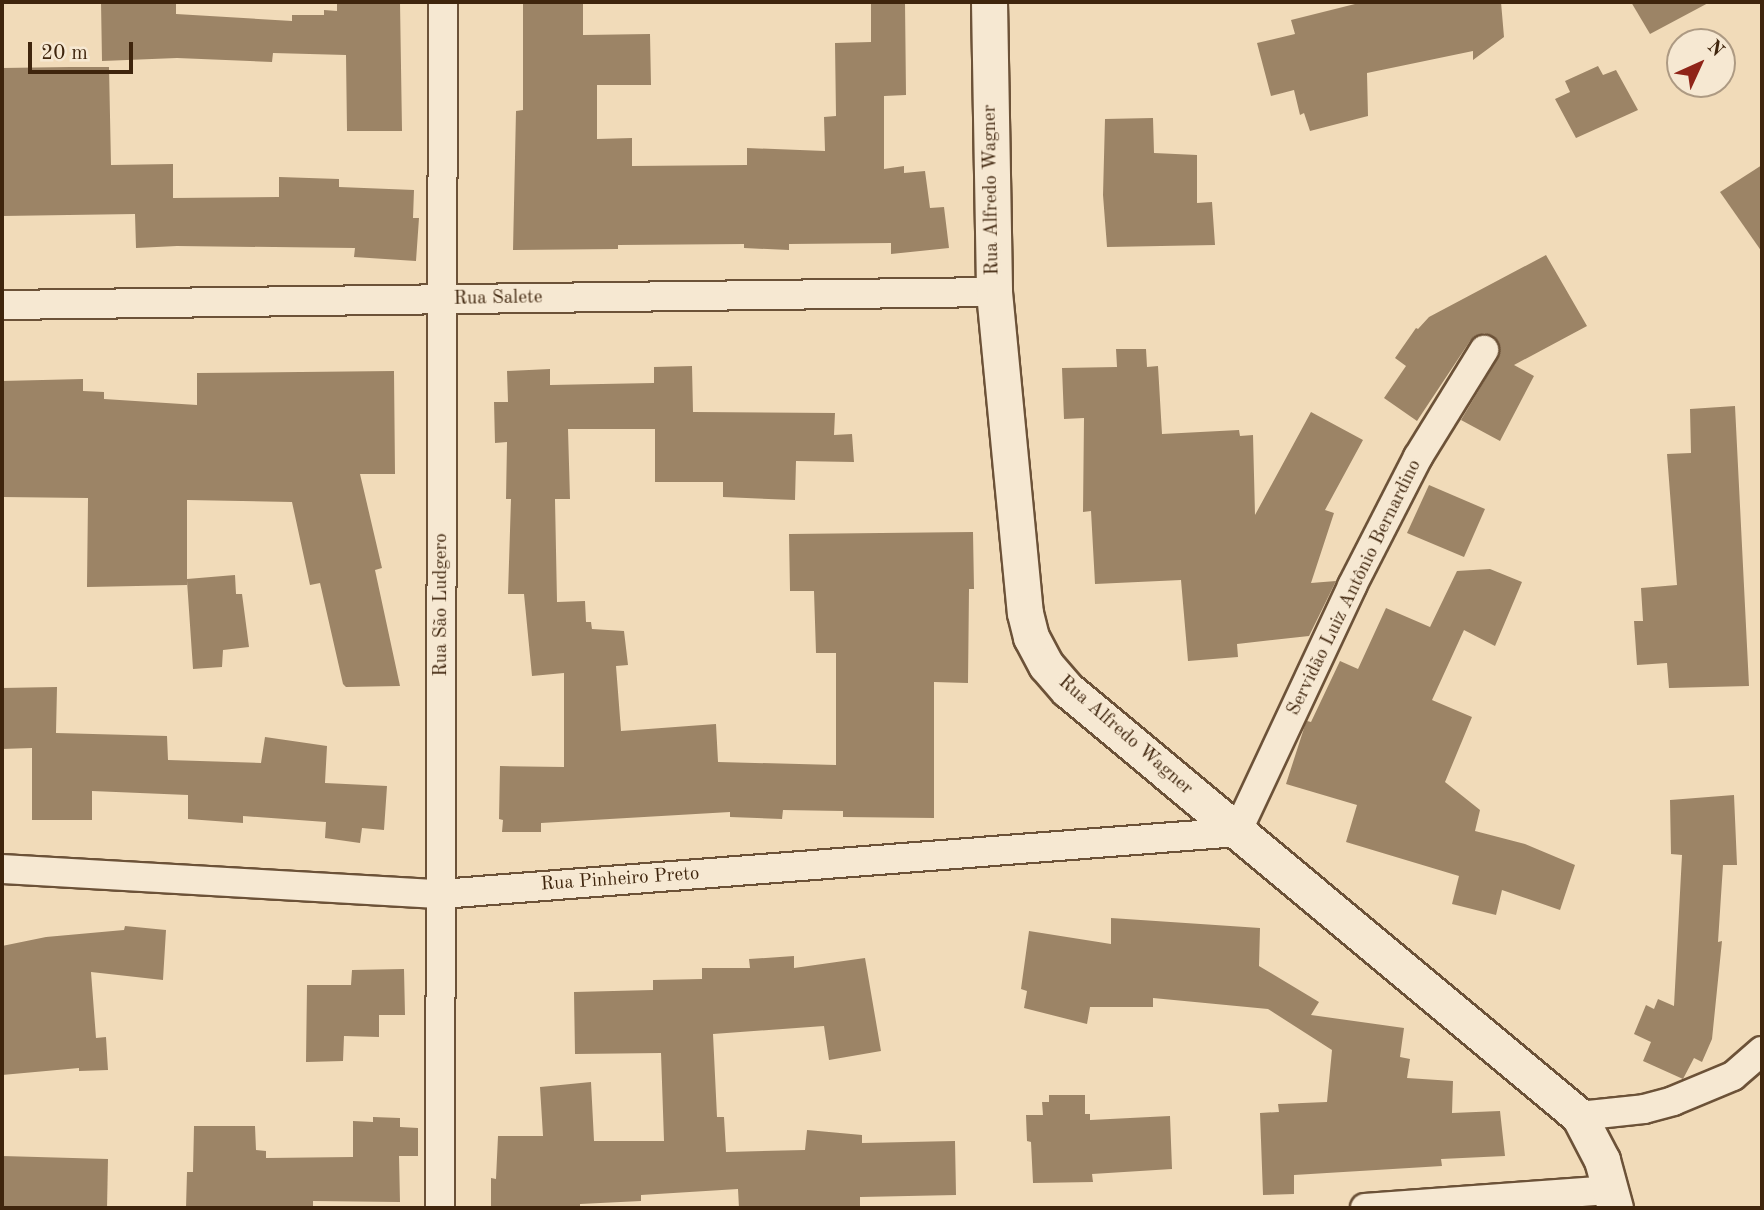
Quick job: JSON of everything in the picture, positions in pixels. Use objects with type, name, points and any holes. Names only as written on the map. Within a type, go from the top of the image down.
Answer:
[{"type":"street","name":"Rua São Ludgero","points":[[440,1208],[443,2]]},
{"type":"street","name":"Rua Alfredo Wagner","points":[[989,2],[994,292],[1025,613],[1031,637],[1046,665],[1068,690],[1578,1116],[1602,1160],[1613,1199]]},
{"type":"street","name":"Rua Salete","points":[[2,305],[994,292]]},
{"type":"street","name":"Servidão Luiz Antônio Bernardino","points":[[1237,832],[1352,586],[1418,457],[1484,350]]},
{"type":"street","name":"Rua Pinheiro Preto","points":[[2,869],[441,894],[1237,832]]},
{"type":"street","points":[[1578,1116],[1644,1109],[1673,1101],[1733,1076],[1762,1051]]},
{"type":"street","points":[[1365,1208],[1613,1199]]},
{"type":"building","points":[[101,2],[176,2],[176,14],[292,21],[292,15],[324,15],[324,10],[337,11],[337,2],[400,2],[402,131],[347,131],[346,55],[273,53],[272,62],[177,58],[102,61]]},
{"type":"building","points":[[523,2],[583,2],[583,35],[650,34],[651,85],[597,85],[597,139],[632,138],[632,166],[747,165],[747,148],[825,151],[824,117],[836,116],[835,43],[871,42],[871,2],[905,2],[906,95],[884,96],[884,169],[904,166],[904,173],[925,171],[930,208],[944,207],[949,248],[891,254],[891,243],[789,244],[789,250],[744,248],[744,244],[618,245],[618,249],[513,250],[516,111],[523,110]]},
{"type":"building","points":[[1363,2],[1501,2],[1504,37],[1473,60],[1473,51],[1367,73],[1368,116],[1310,131],[1304,113],[1300,115],[1294,90],[1271,96],[1257,43],[1295,34],[1291,20]]},
{"type":"building","points":[[1631,2],[1710,2],[1650,34]]},
{"type":"building","points":[[1598,66],[1603,75],[1616,70],[1638,110],[1576,138],[1555,99],[1570,92],[1565,81]]},
{"type":"building","points":[[109,67],[111,165],[173,164],[173,198],[279,197],[279,177],[339,179],[339,187],[414,190],[413,218],[419,218],[416,261],[354,257],[355,248],[136,248],[135,214],[2,216],[2,68]]},
{"type":"building","points":[[1153,118],[1154,153],[1197,155],[1197,203],[1212,202],[1215,245],[1107,247],[1103,195],[1105,119]]},
{"type":"building","points":[[1762,165],[1762,252],[1720,192]]},
{"type":"building","points":[[1546,255],[1587,326],[1514,365],[1534,376],[1500,441],[1461,420],[1498,358],[1499,343],[1484,333],[1470,341],[1417,421],[1384,398],[1406,366],[1395,358],[1416,328],[1429,317]]},
{"type":"building","points":[[1116,349],[1146,349],[1147,367],[1158,366],[1162,434],[1239,430],[1240,436],[1253,435],[1255,515],[1311,412],[1363,440],[1325,510],[1334,513],[1311,583],[1336,581],[1309,636],[1237,644],[1238,657],[1188,661],[1181,580],[1095,584],[1091,511],[1083,512],[1084,418],[1064,419],[1062,368],[1117,367]]},
{"type":"building","points":[[692,366],[693,412],[835,413],[834,435],[852,434],[854,462],[796,461],[795,500],[723,497],[723,482],[655,482],[655,429],[568,429],[570,499],[555,499],[557,602],[585,601],[586,622],[591,622],[592,629],[624,631],[628,665],[616,666],[621,731],[716,724],[718,762],[836,765],[836,653],[816,653],[814,591],[790,591],[789,534],[973,532],[974,589],[969,589],[968,683],[934,682],[934,818],[843,817],[843,811],[783,810],[782,819],[730,817],[730,812],[541,823],[541,832],[502,832],[503,820],[499,819],[500,766],[564,767],[564,673],[532,676],[524,594],[508,594],[511,499],[506,499],[507,442],[495,443],[494,402],[508,402],[507,371],[550,369],[550,385],[654,383],[654,367]]},
{"type":"building","points":[[394,371],[395,474],[360,474],[382,568],[375,570],[400,686],[346,687],[343,684],[320,583],[310,585],[292,502],[187,500],[187,579],[235,575],[236,594],[242,594],[249,647],[223,650],[222,667],[193,669],[187,581],[187,585],[87,587],[88,498],[2,497],[2,381],[83,379],[83,391],[104,392],[104,399],[197,405],[197,373]]},
{"type":"building","points":[[1735,406],[1749,686],[1669,688],[1667,663],[1637,665],[1634,621],[1643,621],[1641,588],[1677,585],[1667,454],[1691,453],[1690,409]]},
{"type":"building","points":[[1429,485],[1485,509],[1464,557],[1407,533]]},
{"type":"building","points":[[1490,569],[1522,582],[1495,646],[1464,630],[1432,700],[1472,717],[1445,782],[1480,810],[1475,831],[1525,844],[1575,865],[1560,910],[1502,890],[1496,915],[1452,904],[1459,876],[1346,842],[1357,805],[1286,784],[1305,725],[1307,721],[1311,722],[1340,661],[1358,669],[1386,608],[1430,627],[1457,571]]},
{"type":"building","points":[[57,687],[56,733],[167,736],[168,760],[261,763],[265,737],[327,746],[325,783],[387,786],[384,830],[362,828],[360,843],[325,838],[326,822],[243,816],[243,823],[188,819],[188,795],[92,791],[92,820],[32,820],[32,748],[2,749],[2,688]]},
{"type":"building","points":[[1734,795],[1737,865],[1723,865],[1718,942],[1722,941],[1712,1039],[1702,1062],[1694,1058],[1683,1079],[1643,1061],[1651,1042],[1634,1034],[1646,1005],[1654,1009],[1658,999],[1674,1006],[1682,855],[1671,854],[1670,800]]},
{"type":"building","points":[[1111,918],[1260,928],[1259,966],[1319,1002],[1311,1015],[1404,1028],[1400,1057],[1410,1059],[1407,1078],[1453,1081],[1452,1113],[1500,1111],[1505,1156],[1441,1159],[1442,1166],[1294,1175],[1294,1194],[1263,1195],[1260,1113],[1279,1112],[1278,1104],[1327,1102],[1332,1050],[1268,1009],[1153,998],[1153,1007],[1090,1007],[1087,1024],[1024,1008],[1027,991],[1021,989],[1029,931],[1111,944]]},
{"type":"building","points":[[125,926],[166,930],[163,980],[91,972],[96,1038],[106,1037],[108,1070],[79,1071],[79,1068],[2,1075],[2,946],[46,937],[124,930]]},
{"type":"building","points":[[794,956],[794,968],[865,958],[881,1051],[829,1060],[824,1026],[713,1034],[717,1117],[724,1117],[726,1152],[805,1150],[807,1130],[862,1135],[862,1143],[955,1141],[956,1195],[860,1197],[860,1208],[739,1208],[738,1189],[641,1195],[641,1201],[580,1204],[580,1208],[491,1208],[491,1178],[496,1179],[498,1136],[543,1136],[540,1087],[591,1082],[594,1141],[664,1141],[661,1053],[575,1054],[574,992],[653,990],[653,980],[702,979],[702,968],[750,968],[749,959]]},
{"type":"building","points":[[404,969],[405,1015],[379,1015],[379,1037],[344,1036],[343,1061],[306,1062],[307,985],[351,985],[352,970]]},
{"type":"building","points":[[1049,1095],[1085,1095],[1085,1114],[1090,1114],[1090,1120],[1170,1116],[1172,1169],[1092,1174],[1093,1182],[1033,1183],[1031,1142],[1027,1141],[1026,1115],[1043,1115],[1042,1102],[1049,1102]]},
{"type":"building","points":[[373,1117],[400,1118],[400,1127],[418,1128],[418,1156],[399,1156],[400,1202],[313,1201],[313,1208],[186,1208],[187,1172],[193,1172],[194,1126],[255,1126],[256,1150],[266,1151],[266,1158],[353,1157],[353,1121],[373,1122]]},
{"type":"building","points":[[2,1156],[108,1159],[107,1208],[2,1208]]}]
